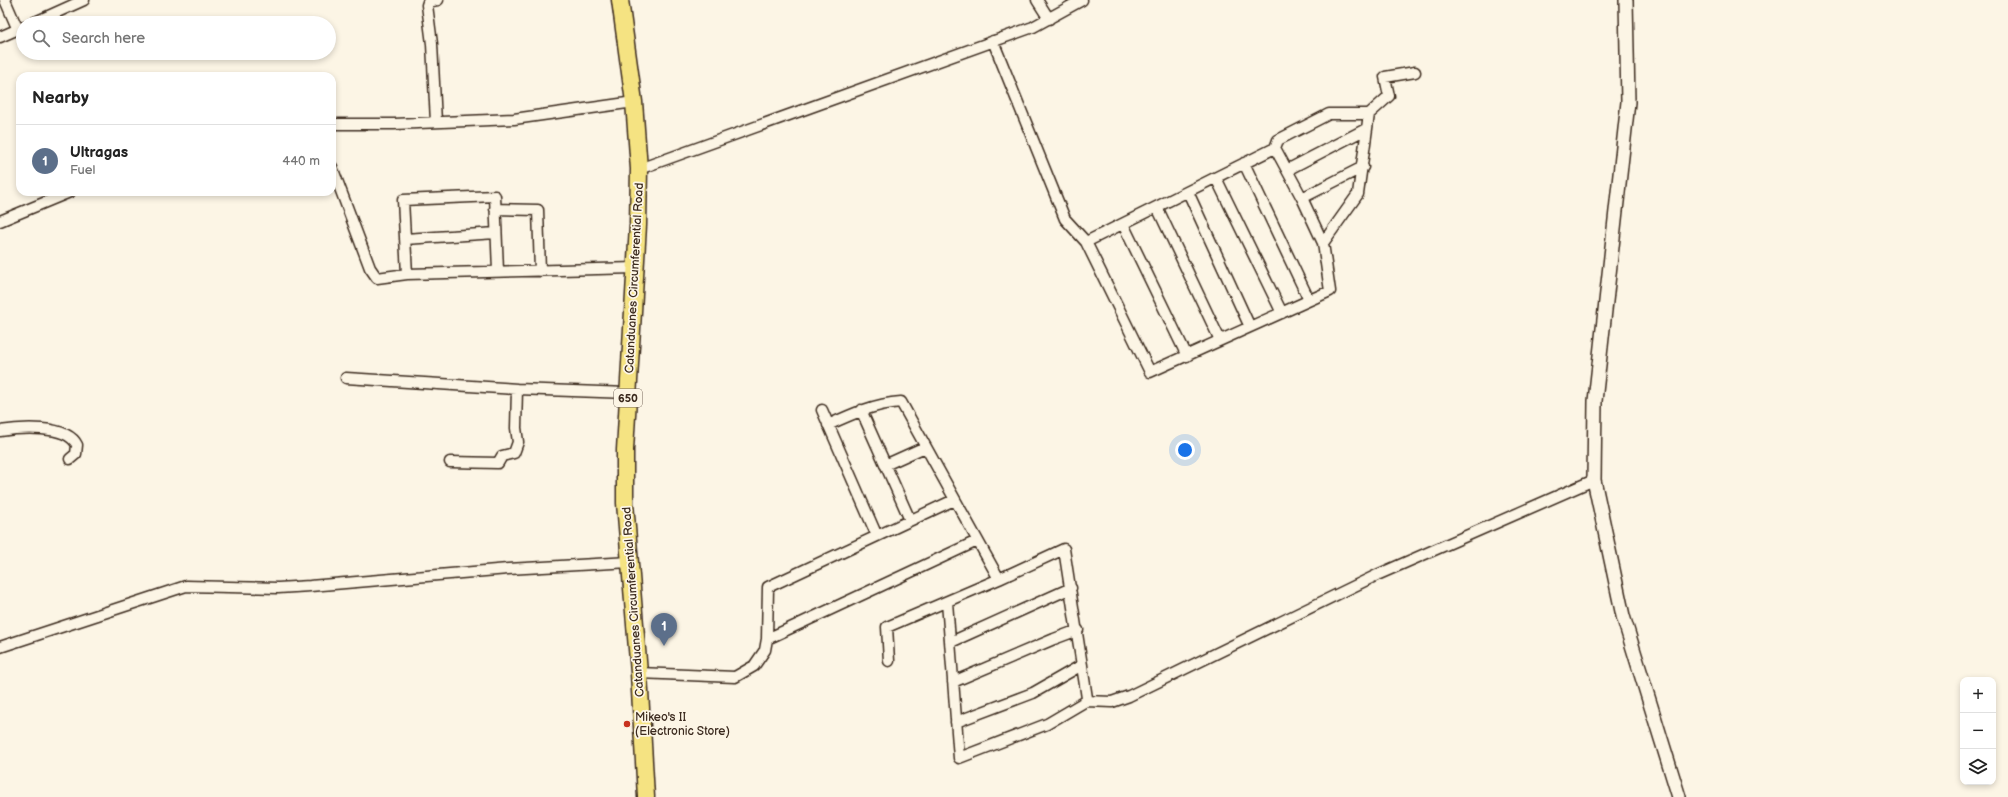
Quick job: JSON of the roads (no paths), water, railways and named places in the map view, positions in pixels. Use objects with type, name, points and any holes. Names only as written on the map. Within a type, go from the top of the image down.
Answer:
[{"type":"main road","name":"Catanduanes Circumferential Road","points":[[620,0],[634,102],[639,169],[638,218],[625,450],[625,496],[639,673],[646,797]]},
{"type":"street","points":[[5,0],[16,21]]},
{"type":"street","points":[[49,16],[84,0]]},
{"type":"street","points":[[436,122],[432,44],[427,5],[428,2],[438,0]]},
{"type":"street","points":[[1037,0],[1049,19]]},
{"type":"street","points":[[639,169],[1033,27],[1082,0]]},
{"type":"street","points":[[1626,0],[1628,102],[1595,401],[1594,480],[1623,616],[1679,797]]},
{"type":"street","points":[[0,37],[16,30]]},
{"type":"street","points":[[993,41],[1065,219],[1086,242],[1150,372],[1330,291],[1324,243],[1275,148]]},
{"type":"street","points":[[1324,243],[1358,194],[1363,167],[1366,129],[1370,114],[1389,96],[1385,77],[1415,72]]},
{"type":"street","points":[[336,124],[394,124],[514,119],[634,102]]},
{"type":"street","points":[[1086,242],[1275,148],[1278,140],[1329,114],[1370,114]]},
{"type":"street","points":[[1287,170],[1366,129]]},
{"type":"street","points":[[1244,163],[1309,300]]},
{"type":"street","points":[[1302,198],[1363,167]]},
{"type":"street","points":[[336,178],[370,268],[377,278],[406,274],[635,268]]},
{"type":"street","points":[[1216,178],[1282,313]]},
{"type":"street","points":[[1188,192],[1250,327]]},
{"type":"street","points":[[0,220],[60,196]]},
{"type":"street","points":[[406,274],[406,239],[403,200],[495,196],[498,271]]},
{"type":"street","points":[[1157,207],[1220,340]]},
{"type":"street","points":[[496,209],[538,210],[540,270]]},
{"type":"street","points":[[1123,224],[1187,356]]},
{"type":"street","points":[[406,239],[496,233]]},
{"type":"street","points":[[346,378],[517,389],[628,393]]},
{"type":"street","points":[[450,462],[498,463],[502,456],[514,453],[518,442],[516,428],[517,389]]},
{"type":"street","points":[[828,425],[861,410],[883,404],[901,402],[999,579]]},
{"type":"street","points":[[822,410],[877,536]]},
{"type":"street","points":[[861,410],[910,520]]},
{"type":"street","points":[[0,431],[27,428],[62,433],[72,438],[77,445],[76,454],[70,459]]},
{"type":"street","points":[[885,465],[925,447]]},
{"type":"street","points":[[947,602],[959,758],[1047,724],[1086,701],[1112,702],[1129,696],[1377,575],[1594,480]]},
{"type":"street","points":[[639,673],[735,678],[754,666],[765,650],[767,638],[768,587],[954,500]]},
{"type":"street","points":[[767,638],[977,541]]},
{"type":"street","points":[[889,661],[887,627],[947,602],[1064,549],[1078,630],[1086,701]]},
{"type":"street","points":[[0,647],[186,586],[278,588],[508,569],[630,562]]},
{"type":"street","points":[[951,642],[1071,588]]},
{"type":"street","points":[[953,682],[1078,630]]},
{"type":"street","points":[[956,722],[1033,693],[1082,665]]},
{"type":"place","name":"Ultragas","points":[[664,646]]},
{"type":"place","name":"Mikeo's II (Electronic Store)","points":[[627,724]]}]
